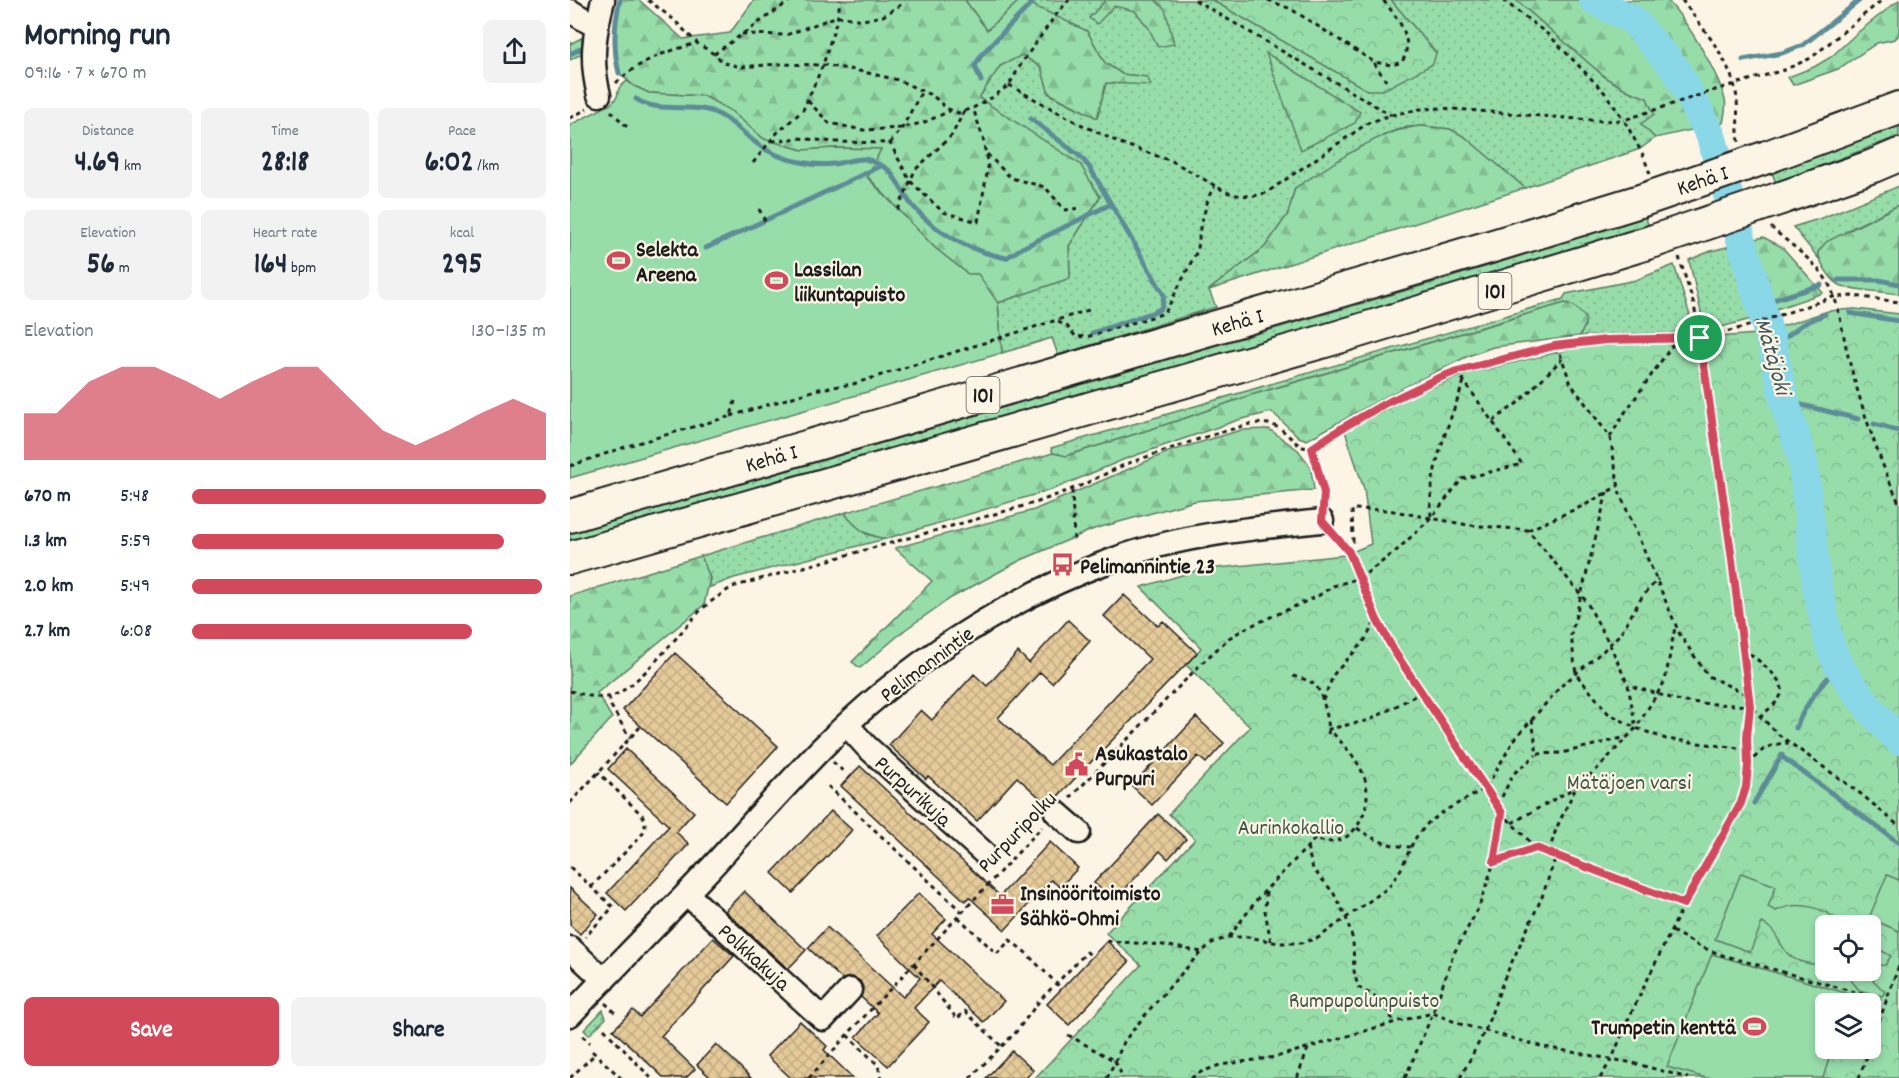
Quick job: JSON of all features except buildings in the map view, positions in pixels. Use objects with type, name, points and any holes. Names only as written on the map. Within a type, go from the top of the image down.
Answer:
[{"type":"highway","points":[[1797,145],[1869,101],[1899,86]]},
{"type":"highway","name":"Kehä I","points":[[570,516],[1640,201],[1899,108]]},
{"type":"highway","name":"Kehä I","points":[[570,558],[1323,342],[1654,242],[1890,161]]},
{"type":"street","points":[[599,95],[593,60],[603,0]]},
{"type":"street","points":[[570,11],[597,27]]},
{"type":"street","name":"Pelimannintie","points":[[570,1015],[687,894],[820,750],[889,689],[946,644],[996,614],[1058,582],[1117,558],[1175,542],[1226,532],[1322,521]]},
{"type":"street","name":"Purpurikuja","points":[[847,725],[866,747],[983,852]]},
{"type":"street","points":[[1056,812],[1079,832]]},
{"type":"street","name":"Polkkakuja","points":[[687,894],[823,1019],[850,990]]},
{"type":"street","points":[[571,950],[604,980]]},
{"type":"path","points":[[648,0],[697,43],[724,63],[741,68],[778,64],[823,65],[855,70],[898,80],[933,96],[946,108],[958,113],[973,108],[1009,85],[1023,61],[1069,0]]},
{"type":"path","points":[[714,54],[791,0]]},
{"type":"path","points":[[753,163],[775,135],[803,110],[823,65],[838,16],[840,0]]},
{"type":"path","points":[[1195,0],[1391,115]]},
{"type":"path","points":[[1268,0],[1291,9],[1374,62],[1392,65],[1402,62],[1408,51],[1405,31],[1383,0]]},
{"type":"path","points":[[1009,85],[1120,143],[1174,162],[1226,192],[1254,196],[1266,193],[1292,177],[1368,123],[1391,115],[1441,108],[1603,121],[1624,120],[1605,93],[1550,36],[1503,0]]},
{"type":"path","points":[[1682,0],[1726,65],[1733,84]]},
{"type":"path","points":[[1671,104],[1784,70],[1811,58],[1882,0]]},
{"type":"path","points":[[742,34],[786,35],[838,16],[863,20],[883,16],[905,2]]},
{"type":"path","points":[[618,82],[643,62],[697,43]]},
{"type":"path","points":[[1374,62],[1386,81]]},
{"type":"path","points":[[890,143],[902,128],[922,91]]},
{"type":"path","points":[[599,95],[601,102],[630,130]]},
{"type":"path","points":[[807,100],[829,123],[863,129],[902,128],[952,111]]},
{"type":"path","points":[[890,143],[910,181],[943,212],[978,222],[988,168],[983,138],[973,108]]},
{"type":"path","points":[[898,210],[915,170],[952,135],[964,111]]},
{"type":"path","points":[[772,141],[799,138],[834,142],[890,143]]},
{"type":"path","points":[[986,152],[1011,178],[1045,187],[1065,210],[1080,208]]},
{"type":"path","points":[[1057,321],[1067,326],[1076,337],[1090,336],[1165,313],[1198,249],[1200,228],[1215,185]]},
{"type":"path","points":[[759,209],[765,222]]},
{"type":"path","points":[[570,691],[596,697],[618,694],[662,654],[702,610],[732,587],[1038,502],[1126,464],[1252,423],[1271,424],[1281,429],[1301,447],[1312,448],[1384,404],[1436,379],[1457,371],[1557,345],[1606,340],[1700,338],[1745,327],[1833,297],[1854,296],[1899,302]]},
{"type":"path","points":[[1833,297],[1849,362],[1874,443],[1899,503]]},
{"type":"path","points":[[570,466],[631,445],[819,389],[854,384],[1092,309]]},
{"type":"path","points":[[1600,1078],[1612,1059],[1684,904],[1741,803],[1746,787],[1750,706],[1731,552],[1700,338]]},
{"type":"path","points":[[1610,437],[1676,340]]},
{"type":"path","points":[[1557,345],[1571,384],[1610,437],[1620,494],[1680,635],[1708,676],[1748,695]]},
{"type":"path","points":[[1457,371],[1493,422],[1519,402],[1562,359]]},
{"type":"path","points":[[1431,518],[1429,499],[1439,454],[1464,381]]},
{"type":"path","points":[[731,416],[735,401]]},
{"type":"path","name":"Purpuripolku","points":[[809,1078],[1056,812],[1229,638],[1318,596],[1333,586],[1360,578],[1395,552],[1431,518],[1462,479],[1522,464],[1493,422]]},
{"type":"path","points":[[1312,448],[1324,493],[1322,521],[1346,548],[1377,620],[1394,651],[1502,813],[1536,848],[1684,904]]},
{"type":"path","points":[[1346,548],[1353,541],[1352,509],[1388,510],[1468,525],[1528,530],[1585,505],[1619,485]]},
{"type":"path","points":[[1072,489],[1074,542]]},
{"type":"path","points":[[1607,492],[1571,635],[1576,674],[1608,713],[1636,728],[1666,740],[1747,749]]},
{"type":"path","points":[[1528,530],[1582,596],[1610,645],[1628,685],[1636,728]]},
{"type":"path","points":[[1107,1078],[1125,1040],[1143,1017],[1212,944],[1230,937],[1301,943],[1318,938],[1389,887],[1401,869],[1414,840],[1428,823],[1446,810],[1486,788],[1514,740],[1561,686],[1620,634],[1642,597],[1658,579]]},
{"type":"path","points":[[1323,700],[1334,675],[1365,640],[1377,620]]},
{"type":"path","points":[[1512,823],[1576,788],[1636,728],[1665,681],[1676,625]]},
{"type":"path","points":[[1742,647],[1775,675],[1782,687],[1782,692],[1776,701],[1761,717]]},
{"type":"path","points":[[1293,676],[1310,682],[1316,687],[1323,700],[1328,734]]},
{"type":"path","points":[[1628,685],[1684,702],[1750,706],[1779,735],[1861,794],[1899,826]]},
{"type":"path","points":[[1329,729],[1370,720],[1422,692]]},
{"type":"path","points":[[609,697],[611,706],[630,738]]},
{"type":"path","points":[[1532,719],[1537,754]]},
{"type":"path","points":[[570,802],[640,727]]},
{"type":"path","points":[[1230,937],[1266,890],[1315,839],[1325,843],[1340,840],[1357,828],[1365,810],[1367,785],[1363,772],[1329,729]]},
{"type":"path","points":[[1498,805],[1514,774],[1537,754],[1562,753],[1627,737]]},
{"type":"path","points":[[1748,765],[1771,744],[1790,743]]},
{"type":"path","points":[[591,886],[645,830],[646,822],[643,816],[598,772]]},
{"type":"path","points":[[828,786],[963,912]]},
{"type":"path","points":[[1548,853],[1556,829],[1576,788]]},
{"type":"path","points":[[1405,1078],[1433,1013],[1453,955],[1479,907],[1494,862],[1502,813]]},
{"type":"path","points":[[1357,828],[1374,840],[1411,848]]},
{"type":"path","points":[[1307,847],[1313,869],[1333,892],[1346,917],[1353,940],[1354,971],[1358,987],[1382,1001],[1395,1023]]},
{"type":"path","points":[[1494,862],[1536,848]]},
{"type":"path","points":[[1460,1078],[1485,1031],[1504,980],[1542,897],[1556,856]]},
{"type":"path","points":[[570,867],[613,907],[571,950]]},
{"type":"path","points":[[1266,890],[1265,911],[1272,942]]},
{"type":"path","points":[[958,917],[997,954],[1010,940],[1062,989]]},
{"type":"path","points":[[1672,931],[1699,946],[1722,955],[1887,1001]]},
{"type":"path","points":[[1107,941],[1163,945],[1202,952]]},
{"type":"path","points":[[970,1078],[1016,1032],[1040,1000],[1088,952],[1092,957]]},
{"type":"path","points":[[914,963],[957,1018],[965,1011],[1001,1046]]},
{"type":"path","points":[[1881,1018],[1894,988],[1899,965]]},
{"type":"path","points":[[1191,1078],[1220,1065],[1276,1056],[1433,1013],[1485,1031],[1544,1047],[1612,1059],[1688,1078]]},
{"type":"path","points":[[604,1029],[651,1078]]},
{"type":"path","points":[[847,1035],[878,1065],[881,1078]]},
{"type":"path","points":[[1068,1035],[1115,1061],[1123,1078]]},
{"type":"path","points":[[582,1036],[590,1043]]},
{"type":"path","points":[[1297,1078],[1309,1046]]},
{"type":"path","points":[[570,1078],[594,1052],[621,1078]]},
{"type":"path","points":[[1859,1078],[1866,1059]]},
{"type":"green space","points":[[620,0],[639,0],[683,39],[730,33],[754,0],[965,0],[987,30],[1022,0],[1087,31],[1105,63],[1122,74],[1147,77],[1151,85],[1106,83],[1097,118],[1049,93],[1041,67],[1022,55],[1000,66],[979,98],[1080,164],[1100,197],[1069,246],[1070,278],[998,303],[987,318],[968,274],[935,248],[867,176],[881,149],[803,150],[764,139],[731,111],[704,96],[649,93],[634,86],[619,73],[615,56],[616,16]]},
{"type":"green space","points":[[965,0],[1020,0],[987,30]]},
{"type":"green space","points":[[1022,0],[1212,0],[1367,90],[1436,53],[1391,0],[1516,0],[1606,78],[1647,98],[1654,114],[1642,124],[1655,138],[1640,149],[1525,188],[1465,137],[1450,129],[1422,126],[1407,127],[1388,133],[1295,188],[1288,214],[1265,247],[1209,290],[1216,307],[1058,355],[1052,338],[1002,353],[998,303],[1070,278],[1069,246],[1100,197],[978,98],[1000,66],[1022,55],[1041,67],[1049,94],[1097,118],[1106,83],[1147,77],[1122,74],[1105,63],[1087,31]]},
{"type":"green space","points":[[1106,0],[1155,0],[1165,9],[1174,44],[1158,47],[1148,27],[1135,11],[1114,6],[1097,24],[1089,18]]},
{"type":"green space","points":[[1212,0],[1391,0],[1436,53],[1433,64],[1383,90],[1367,90]]},
{"type":"green space","points":[[1516,0],[1667,0],[1692,33],[1716,76],[1726,103],[1723,123],[1655,138],[1641,124],[1654,114],[1647,98],[1606,78]]},
{"type":"green space","points":[[1899,0],[1899,35],[1895,39],[1877,43],[1838,69],[1793,85],[1788,77],[1814,67],[1831,57]]},
{"type":"green space","points":[[589,34],[585,52],[570,60],[570,44]]},
{"type":"green space","points":[[1266,53],[1360,112],[1355,123],[1301,150]]},
{"type":"green space","name":"Lassilan liikuntapuisto","points":[[627,81],[649,93],[704,96],[731,111],[764,139],[802,150],[881,149],[867,177],[935,248],[968,274],[978,274],[998,303],[1002,353],[570,478],[570,125],[611,104],[617,97],[619,88]]},
{"type":"green space","points":[[1422,126],[1450,129],[1465,137],[1525,188],[1209,290],[1265,247],[1288,214],[1295,188],[1372,141],[1405,129]]},
{"type":"green space","points":[[1899,126],[1899,136],[1776,183],[1772,173]]},
{"type":"green space","points":[[1899,186],[1899,205],[1852,228],[1818,252],[1819,259],[1793,227],[1822,218]]},
{"type":"green space","points":[[1899,205],[1899,294],[1855,289],[1842,286],[1834,281],[1818,252],[1826,242]]},
{"type":"green space","points":[[1645,217],[1649,226],[1536,264],[570,544],[570,533],[1449,278]]},
{"type":"green space","points":[[1763,237],[1782,247],[1823,293],[1776,309],[1752,240]]},
{"type":"green space","points":[[1735,245],[1759,317],[1710,330],[1704,325],[1689,260]]},
{"type":"green space","points":[[1674,265],[1692,322],[1686,329],[1672,333],[1580,336],[1585,325],[1565,303],[1248,396],[1066,456],[1053,453],[1051,448],[1563,299],[1566,294],[1636,280]]},
{"type":"green space","points":[[1565,303],[1574,306],[1585,317],[1585,325],[1580,336],[1493,347],[1468,356],[1385,397],[1307,440],[1299,437],[1272,412],[1238,420],[1125,459],[1054,489],[885,539],[863,531],[846,515],[847,512],[1053,453],[1066,456],[1248,396]]},
{"type":"green space","name":"Mätäjoen varsi","points":[[1855,309],[1899,314],[1899,1078],[1035,1078],[1141,965],[1106,933],[1195,839],[1169,814],[1250,727],[1186,665],[1201,648],[1141,587],[1199,570],[1345,555],[1371,544],[1364,489],[1345,431],[1412,395],[1465,374],[1579,347],[1758,334],[1828,311]]},
{"type":"green space","points":[[1269,429],[1298,450],[1311,467],[1314,490],[1195,501],[1094,529],[1019,561],[951,598],[906,629],[860,668],[852,662],[932,581],[895,548],[1034,510],[1168,452],[1241,430]]},
{"type":"green space","points":[[847,512],[846,515],[866,534],[885,539],[734,578],[708,588],[710,578],[701,556]]},
{"type":"green space","points":[[701,556],[710,578],[704,605],[597,693],[612,718],[570,764],[570,596]]},
{"type":"green space","points":[[1741,873],[1776,886],[1768,907],[1776,911],[1785,907],[1803,906],[1812,907],[1831,915],[1815,915],[1815,964],[1797,960],[1789,955],[1771,929],[1762,923],[1750,952],[1715,939]]},
{"type":"green space","points":[[1887,875],[1899,880],[1899,931],[1881,923],[1881,915],[1870,915]]},
{"type":"green space","points":[[1881,950],[1891,956],[1885,965],[1881,965]]},
{"type":"green space","name":"Trumpetin kenttä","points":[[1712,954],[1846,993],[1815,993],[1815,1059],[1829,1059],[1823,1078],[1706,1078],[1667,1067]]},
{"type":"green space","points":[[1852,981],[1874,981],[1885,992],[1882,996],[1881,993],[1859,990]]},
{"type":"green space","points":[[603,1010],[606,1018],[589,1035],[584,1030]]},
{"type":"waterway","points":[[619,73],[615,36],[620,0]]},
{"type":"waterway","points":[[981,81],[975,66],[982,54],[1035,0]]},
{"type":"waterway","name":"Mätäjoki","points":[[1594,0],[1633,20],[1677,71],[1711,136],[1803,461],[1817,587],[1830,646],[1839,666],[1853,687],[1874,714],[1899,740]]},
{"type":"waterway","points":[[1743,60],[1782,53],[1803,45],[1860,0]]},
{"type":"waterway","points":[[570,54],[584,47]]},
{"type":"waterway","points":[[636,99],[654,106],[711,111],[728,120],[763,148],[788,159],[817,164],[833,164],[861,159],[876,163],[889,171],[912,205],[932,225],[967,246],[1006,258],[1111,204]]},
{"type":"waterway","points":[[1031,119],[1081,157],[1090,168],[1164,295],[1162,307],[1157,311],[1092,333]]},
{"type":"waterway","points":[[706,248],[881,166]]},
{"type":"waterway","points":[[1838,280],[1879,280],[1899,284]]},
{"type":"waterway","points":[[1760,304],[1821,285]]},
{"type":"waterway","points":[[1850,313],[1899,321]]},
{"type":"waterway","points":[[1772,345],[1803,324],[1825,314]]},
{"type":"waterway","points":[[1785,403],[1858,419]]},
{"type":"waterway","points":[[1874,424],[1899,431]]},
{"type":"waterway","points":[[1796,728],[1814,695],[1839,666]]},
{"type":"waterway","points":[[1754,803],[1782,755]]},
{"type":"waterway","points":[[1781,756],[1899,843]]},
{"type":"place","name":"Selekta Areena","points":[[618,261]]},
{"type":"place","name":"Lassilan liikuntapuisto","points":[[776,281]]},
{"type":"place","name":"Pelimannintie 23","points":[[1062,565]]},
{"type":"place","name":"Asukastalo Purpuri","points":[[1077,765]]},
{"type":"place","name":"Insinööritoimisto Sähkö-Ohmi","points":[[1002,905]]},
{"type":"place","name":"Trumpetin kenttä","points":[[1754,1026]]},
{"type":"route","points":[[1700,338],[1731,552],[1750,706],[1746,787],[1741,803],[1684,904],[1536,848],[1494,862],[1502,813],[1394,651],[1369,603],[1349,552],[1322,521],[1324,493],[1312,448],[1384,404],[1457,371],[1554,346],[1606,340],[1700,338]]},
{"type":"park label","name":"Aurinkokallio","points":[[1291,826]]},
{"type":"park label","name":"Rumpupolunpuisto","points":[[1364,999]]}]
